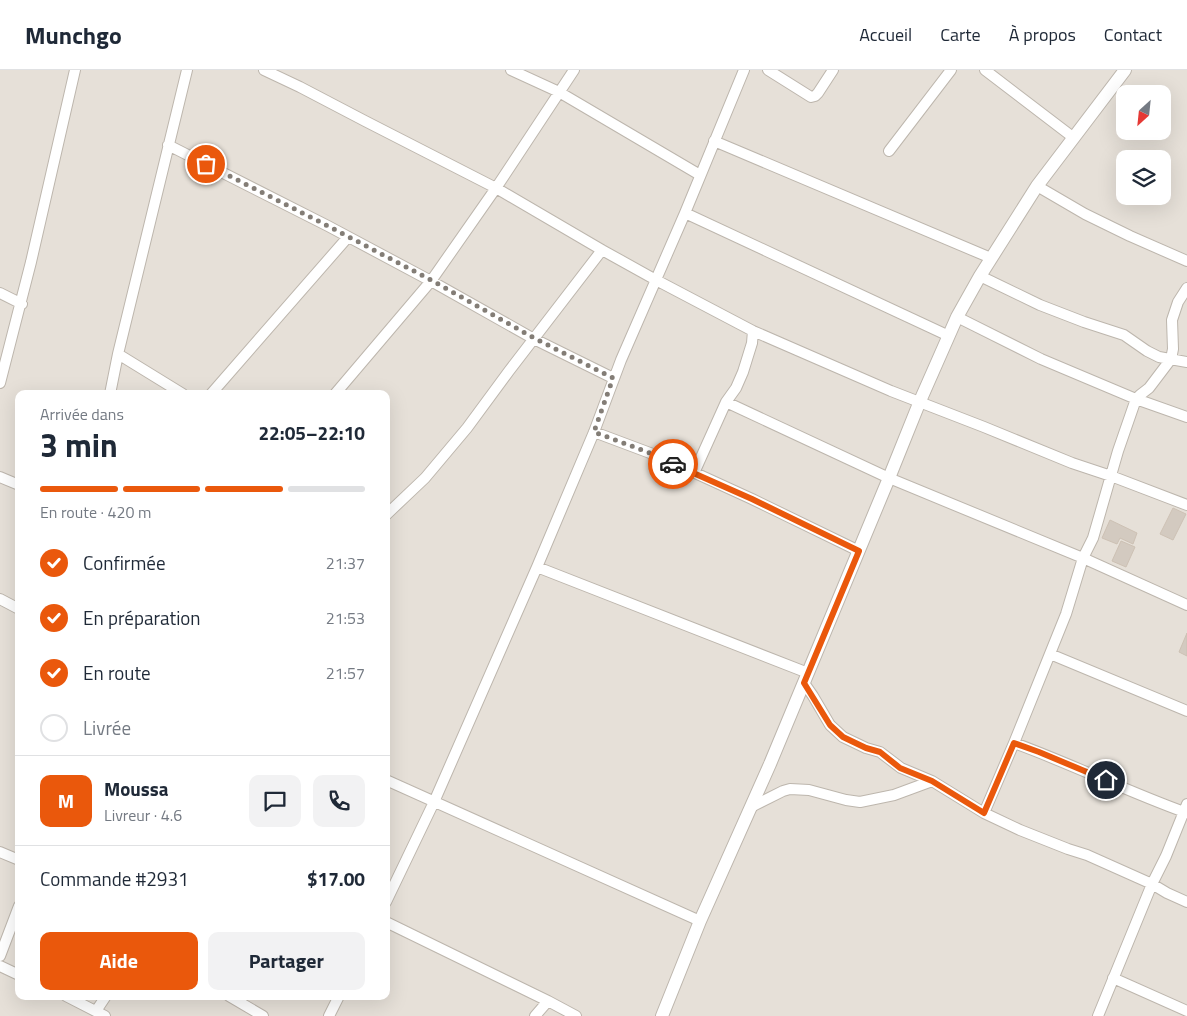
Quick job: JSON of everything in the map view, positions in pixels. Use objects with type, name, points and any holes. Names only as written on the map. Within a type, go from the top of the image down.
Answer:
[{"type":"street","points":[[0,383],[22,304],[75,70]]},
{"type":"street","points":[[111,390],[186,70]]},
{"type":"street","points":[[264,70],[496,188],[602,250],[753,331],[891,391],[1072,463],[1187,505]]},
{"type":"street","points":[[511,70],[559,92],[700,175]]},
{"type":"street","points":[[338,390],[431,280],[496,188],[574,70]]},
{"type":"street","points":[[390,894],[434,802],[537,567],[594,432],[613,378],[685,213],[744,70]]},
{"type":"street","points":[[768,70],[811,97],[816,96],[833,70]]},
{"type":"street","points":[[889,150],[951,70]]},
{"type":"street","points":[[985,70],[1074,138]]},
{"type":"street","points":[[665,1015],[700,921],[751,807],[920,402],[958,317],[980,276],[1037,186],[1125,70]]},
{"type":"street","points":[[714,141],[991,258]]},
{"type":"street","points":[[168,145],[288,205],[431,280],[534,338],[613,378]]},
{"type":"street","points":[[1037,186],[1093,218],[1187,261]]},
{"type":"street","points":[[685,213],[949,336]]},
{"type":"street","points":[[214,390],[348,237]]},
{"type":"street","points":[[390,512],[425,478],[467,428],[602,250]]},
{"type":"street","points":[[980,276],[1040,305],[1124,335],[1147,352],[1158,357],[1187,362]]},
{"type":"street","points":[[984,813],[1066,614],[1083,558],[1093,538],[1118,452],[1136,399],[1150,388],[1171,359],[1173,349],[1172,320],[1178,302],[1187,288]]},
{"type":"street","points":[[0,293],[22,304]]},
{"type":"street","points":[[958,317],[1041,359],[1136,399],[1187,417]]},
{"type":"street","points":[[694,473],[726,402],[736,388],[743,372],[752,343],[753,331]]},
{"type":"street","points":[[118,354],[176,390]]},
{"type":"street","points":[[726,402],[889,478],[1083,558],[1187,605]]},
{"type":"street","points":[[594,432],[658,456],[859,551]]},
{"type":"street","points":[[0,477],[15,483]]},
{"type":"street","points":[[537,567],[806,678],[830,725],[843,737],[866,748],[880,752],[900,768],[932,781],[984,813],[1020,830],[1087,855],[1187,902]]},
{"type":"street","points":[[0,600],[15,607]]},
{"type":"street","points":[[1050,654],[1187,711]]},
{"type":"street","points":[[1014,743],[1122,787],[1186,810],[1152,884],[1098,1016]]},
{"type":"street","points":[[751,807],[790,789],[809,790],[860,802],[894,795],[932,781]]},
{"type":"street","points":[[390,782],[700,921]]},
{"type":"street","points":[[0,852],[15,858]]},
{"type":"street","points":[[1,948],[15,915]]},
{"type":"street","points":[[390,924],[576,1016]]},
{"type":"street","points":[[0,966],[15,972]]},
{"type":"street","points":[[1113,978],[1187,1012]]},
{"type":"street","points":[[74,1000],[100,1014],[105,1000]]},
{"type":"street","points":[[236,1000],[263,1016]]},
{"type":"street","points":[[329,1016],[337,1000]]},
{"type":"street","points":[[536,1016],[548,1001]]},
{"type":"shaded area","points":[[0,70],[1187,70],[1187,1016],[0,1016]]},
{"type":"building","points":[[1173,508],[1186,514],[1173,540],[1160,534]]},
{"type":"building","points":[[1110,520],[1137,533],[1133,544],[1120,538],[1117,544],[1102,538]]},
{"type":"building","points":[[1121,541],[1135,547],[1126,567],[1112,561]]},
{"type":"building","points":[[1187,633],[1187,656],[1179,652]]},
{"type":"way so far","points":[[206,164],[431,280],[534,338],[613,378],[594,432],[658,456],[673,464]]},
{"type":"route","points":[[673,464],[752,499],[859,551],[804,683],[830,725],[843,737],[858,745],[880,752],[900,768],[932,781],[984,813],[1014,743],[1106,780]]}]
